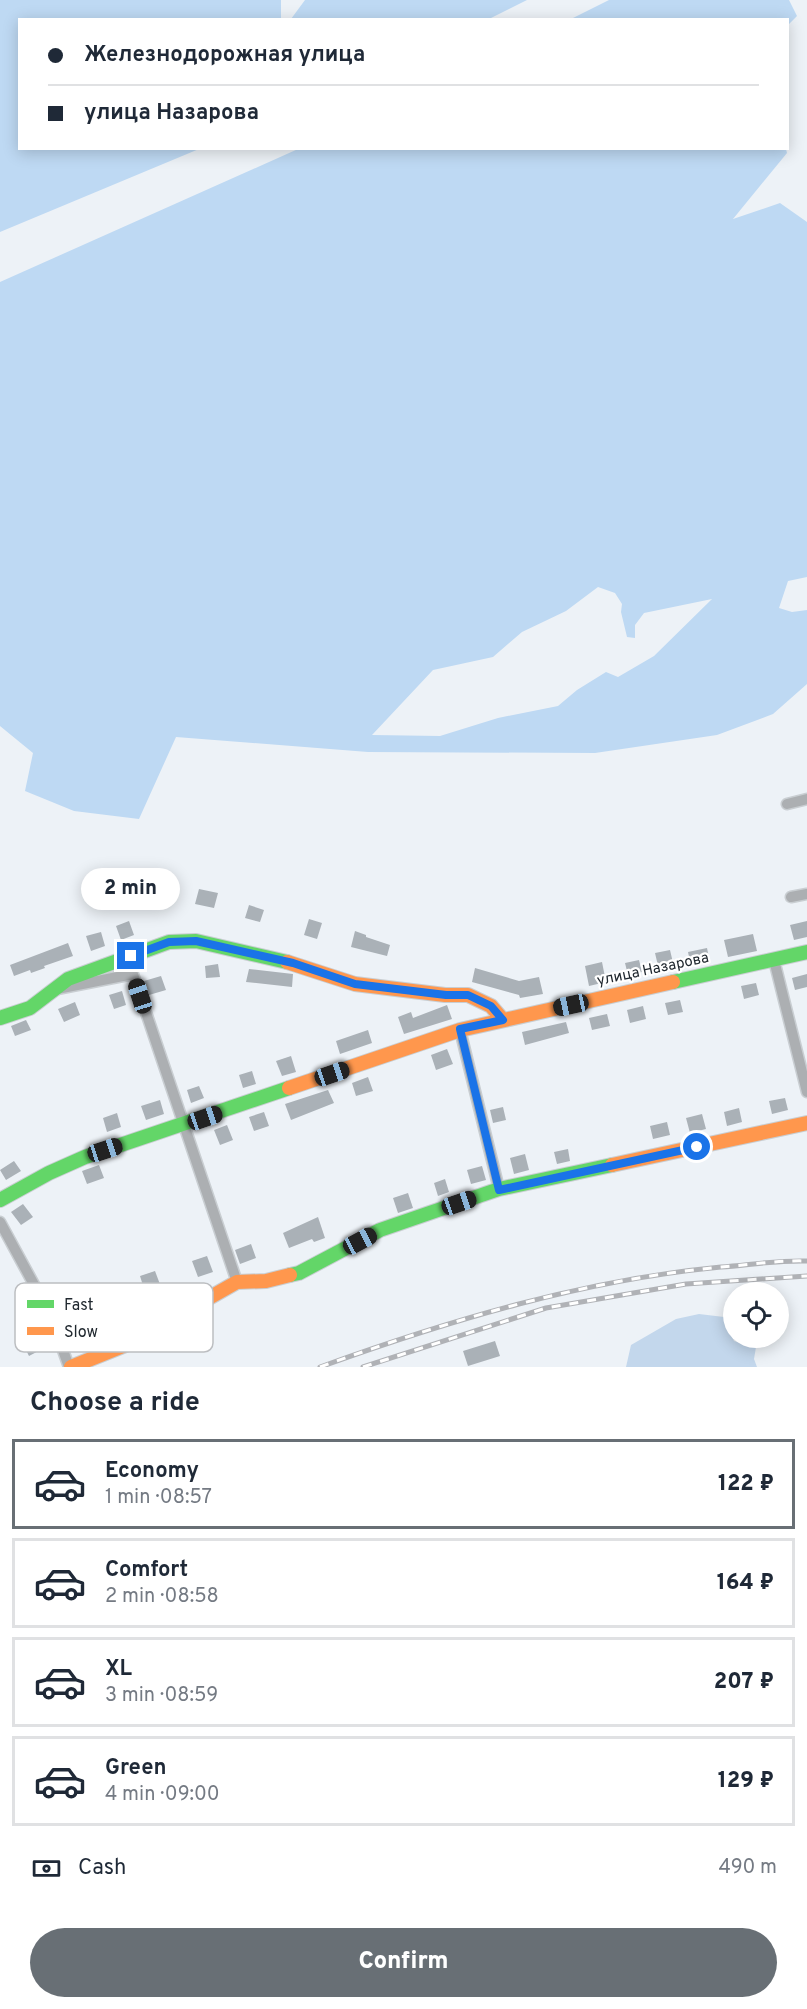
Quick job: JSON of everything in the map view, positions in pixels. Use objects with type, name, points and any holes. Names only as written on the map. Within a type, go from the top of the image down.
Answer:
[{"type":"street","points":[[787,804],[807,799]]},
{"type":"street","points":[[791,897],[807,894]]},
{"type":"street","points":[[0,1018],[30,1008],[68,979],[169,942],[196,941],[293,963],[355,984],[446,995],[468,995],[491,1006],[503,1020]]},
{"type":"street","name":"улица Назарова","points":[[0,1200],[49,1173],[85,1157],[460,1029],[807,952]]},
{"type":"street","points":[[774,960],[802,1055],[807,1092]]},
{"type":"street","points":[[57,989],[133,974],[237,1281]]},
{"type":"street","points":[[460,1029],[499,1190]]},
{"type":"street","points":[[213,1295],[237,1281],[266,1281],[299,1273],[380,1230],[499,1190],[807,1123]]},
{"type":"street","points":[[0,1222],[33,1283]]},
{"type":"street","points":[[64,1352],[70,1367],[108,1352]]},
{"type":"shaded area","points":[[0,0],[281,0],[281,18],[18,18],[18,150],[197,150],[0,232]]},
{"type":"shaded area","points":[[305,0],[527,0],[491,18],[292,18]]},
{"type":"shaded area","points":[[609,0],[789,0],[797,16],[789,24],[789,18],[573,18]]},
{"type":"shaded area","points":[[296,150],[786,150],[787,153],[733,219],[780,203],[807,222],[807,577],[788,581],[779,608],[792,612],[807,610],[807,684],[773,714],[717,735],[595,753],[368,752],[176,737],[139,819],[74,811],[25,791],[33,753],[0,726],[0,282]],"holes":[[[598,587],[615,593],[622,604],[621,612],[627,637],[635,638],[635,625],[644,613],[712,599],[654,656],[618,677],[606,672],[577,690],[558,706],[498,718],[440,736],[372,735],[433,670],[493,657],[522,632],[566,611]]]},
{"type":"shaded area","points":[[699,1314],[723,1317],[723,1348],[756,1348],[754,1359],[757,1367],[626,1367],[631,1345],[676,1319]]},
{"type":"building","points":[[199,889],[218,893],[214,908],[195,904]]},
{"type":"building","points":[[249,905],[264,910],[260,922],[245,918]]},
{"type":"building","points":[[309,919],[322,923],[317,939],[304,935]]},
{"type":"building","points":[[129,921],[134,935],[121,940],[116,926]]},
{"type":"building","points":[[807,921],[807,937],[794,940],[790,925]]},
{"type":"building","points":[[355,931],[390,945],[387,956],[351,947]]},
{"type":"building","points":[[101,932],[105,946],[91,951],[86,936]]},
{"type":"building","points":[[753,934],[757,951],[728,957],[724,940]]},
{"type":"building","points":[[68,943],[73,956],[31,973],[30,970],[14,976],[10,965]]},
{"type":"building","points":[[707,948],[709,958],[690,962],[688,952]]},
{"type":"building","points":[[670,950],[674,967],[659,970],[655,953]]},
{"type":"building","points":[[639,960],[642,972],[628,975],[625,963]]},
{"type":"building","points":[[602,962],[606,982],[589,986],[585,966]]},
{"type":"building","points":[[218,964],[220,977],[206,978],[205,966]]},
{"type":"building","points":[[475,968],[519,981],[539,977],[543,994],[520,998],[519,995],[472,982]]},
{"type":"building","points":[[249,969],[293,974],[292,987],[246,982]]},
{"type":"building","points":[[807,974],[807,987],[795,990],[792,978]]},
{"type":"building","points":[[161,976],[166,990],[149,995],[144,981]]},
{"type":"building","points":[[756,983],[759,995],[744,999],[741,986]]},
{"type":"building","points":[[122,991],[126,1005],[114,1009],[109,995]]},
{"type":"building","points":[[680,1000],[683,1012],[668,1015],[665,1003]]},
{"type":"building","points":[[75,1002],[80,1015],[64,1022],[58,1009]]},
{"type":"building","points":[[447,1005],[452,1019],[404,1034],[398,1017],[411,1012],[413,1018]]},
{"type":"building","points":[[643,1006],[646,1019],[630,1023],[627,1010]]},
{"type":"building","points":[[607,1014],[610,1026],[592,1030],[589,1018]]},
{"type":"building","points":[[26,1020],[31,1030],[15,1036],[11,1026]]},
{"type":"building","points":[[566,1022],[569,1033],[525,1045],[522,1032]]},
{"type":"building","points":[[368,1030],[372,1043],[340,1054],[336,1041]]},
{"type":"building","points":[[447,1049],[453,1064],[436,1070],[431,1055]]},
{"type":"building","points":[[291,1056],[296,1072],[282,1076],[276,1061]]},
{"type":"building","points":[[252,1071],[256,1084],[243,1088],[239,1075]]},
{"type":"building","points":[[368,1077],[373,1091],[356,1096],[352,1083]]},
{"type":"building","points":[[199,1086],[204,1098],[191,1103],[187,1090]]},
{"type":"building","points":[[328,1090],[334,1103],[291,1120],[285,1104]]},
{"type":"building","points":[[785,1098],[788,1110],[772,1114],[769,1101]]},
{"type":"building","points":[[160,1100],[164,1114],[146,1120],[141,1106]]},
{"type":"building","points":[[503,1107],[506,1120],[493,1123],[490,1110]]},
{"type":"building","points":[[739,1108],[742,1122],[727,1126],[724,1112]]},
{"type":"building","points":[[264,1112],[269,1126],[254,1131],[249,1117]]},
{"type":"building","points":[[117,1113],[121,1127],[107,1132],[103,1118]]},
{"type":"building","points":[[702,1114],[706,1129],[690,1133],[686,1118]]},
{"type":"building","points":[[667,1122],[670,1135],[653,1139],[650,1126]]},
{"type":"building","points":[[227,1125],[233,1140],[220,1145],[214,1130]]},
{"type":"building","points":[[568,1149],[570,1161],[557,1164],[554,1152]]},
{"type":"building","points":[[525,1154],[529,1170],[514,1174],[510,1158]]},
{"type":"building","points":[[14,1161],[21,1171],[6,1180],[0,1170]]},
{"type":"building","points":[[99,1165],[104,1178],[87,1184],[82,1171]]},
{"type":"building","points":[[482,1166],[486,1180],[471,1184],[467,1170]]},
{"type":"building","points":[[445,1179],[449,1192],[438,1196],[434,1183]]},
{"type":"building","points":[[408,1193],[413,1208],[398,1213],[393,1198]]},
{"type":"building","points":[[23,1204],[33,1217],[21,1225],[11,1212]]},
{"type":"building","points":[[318,1217],[325,1238],[314,1242],[312,1239],[289,1248],[283,1233]]},
{"type":"building","points":[[251,1244],[256,1258],[240,1264],[235,1250]]},
{"type":"building","points":[[207,1256],[213,1272],[198,1277],[192,1261]]},
{"type":"building","points":[[155,1271],[160,1283],[142,1283],[140,1276]]},
{"type":"building","points":[[495,1341],[500,1356],[468,1366],[463,1351]]},
{"type":"railway","points":[[320,1367],[418,1333],[568,1292],[670,1273],[785,1261],[807,1261]]},
{"type":"railway","points":[[363,1367],[546,1308],[686,1284],[807,1276]]},
{"type":"traffic: fast","points":[[0,1018],[30,1008],[68,979],[169,942],[196,941],[287,962]]},
{"type":"traffic: fast","points":[[673,982],[807,952]]},
{"type":"traffic: fast","points":[[0,1200],[49,1173],[85,1157],[289,1088]]},
{"type":"traffic: fast","points":[[290,1275],[299,1273],[380,1230],[499,1189],[612,1165]]},
{"type":"traffic: slow","points":[[287,962],[355,984],[445,995],[468,995],[491,1006],[503,1020]]},
{"type":"traffic: slow","points":[[289,1088],[460,1030],[673,982]]},
{"type":"traffic: slow","points":[[612,1165],[807,1123]]},
{"type":"traffic: slow","points":[[213,1296],[237,1282],[266,1281],[290,1275]]},
{"type":"traffic: slow","points":[[71,1367],[108,1352]]},
{"type":"route","points":[[131,956],[169,942],[196,941],[293,963],[355,984],[446,995],[468,995],[480,999],[491,1006],[503,1020],[460,1029],[499,1190],[697,1147]]}]
